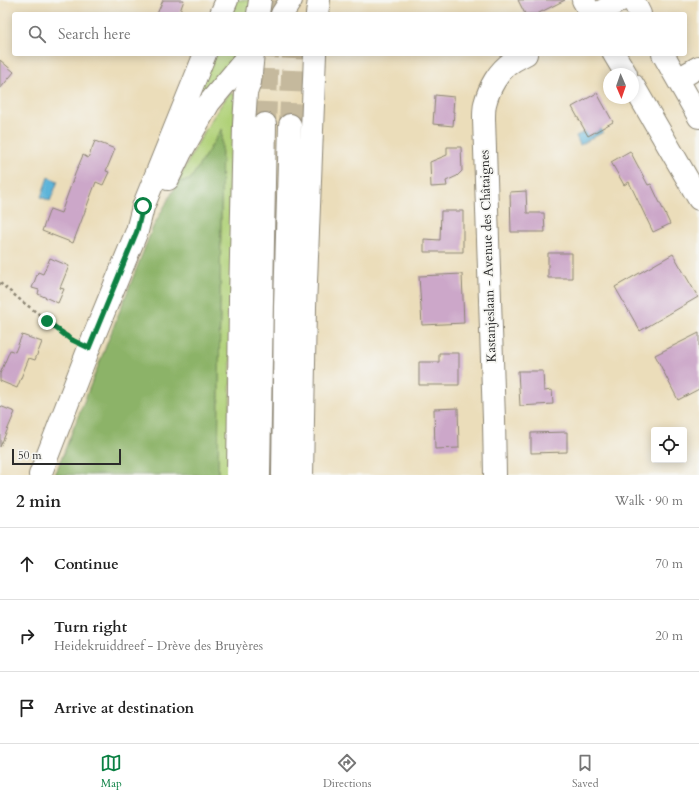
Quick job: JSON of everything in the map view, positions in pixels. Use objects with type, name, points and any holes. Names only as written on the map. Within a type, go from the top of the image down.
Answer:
[{"type":"main road","points":[[222,12],[227,0]]},
{"type":"main road","points":[[258,12],[260,0]]},
{"type":"main road","points":[[283,12],[291,0]]},
{"type":"main road","points":[[317,12],[318,0]]},
{"type":"main road","points":[[583,0],[590,12]]},
{"type":"main road","points":[[600,12],[621,0]]},
{"type":"main road","points":[[633,0],[639,12]]},
{"type":"main road","points":[[40,475],[89,348],[137,231],[143,206],[204,56]]},
{"type":"main road","points":[[137,231],[151,212],[181,152],[209,103],[250,56]]},
{"type":"main road","points":[[246,93],[250,82],[252,56]]},
{"type":"main road","points":[[302,475],[305,307],[315,56]]},
{"type":"main road","name":"Kastanjeslaan - Avenue des Châtaignes","points":[[495,475],[484,119],[485,104],[495,79],[502,69],[522,56]]},
{"type":"main road","points":[[615,56],[622,68]]},
{"type":"main road","points":[[664,56],[699,117]]},
{"type":"main road","points":[[678,79],[699,67]]},
{"type":"main road","points":[[224,86],[234,80],[240,80],[245,85],[246,93],[240,299],[238,475]]},
{"type":"main road","points":[[639,93],[691,164],[699,198]]},
{"type":"main road","points":[[260,475],[265,124]]},
{"type":"main road","points":[[283,475],[285,307],[290,125]]},
{"type":"path","points":[[0,283],[70,339],[89,348]]},
{"type":"green space","points":[[235,0],[252,0],[249,12],[230,12]]},
{"type":"green space","points":[[212,56],[238,56],[190,110]]},
{"type":"green space","points":[[232,93],[235,95],[229,475],[218,475],[222,129],[190,180],[178,182],[208,126],[229,94]]},
{"type":"green space","points":[[222,129],[218,475],[55,475],[153,227],[178,182],[190,180]]},
{"type":"water","points":[[601,129],[603,132],[580,145],[576,136],[586,131],[589,136]]},
{"type":"water","points":[[48,177],[58,181],[50,201],[41,197]]},
{"type":"building","points":[[163,0],[184,0],[180,12],[158,12]]},
{"type":"building","points":[[518,0],[565,0],[541,12],[524,12]]},
{"type":"building","points":[[0,60],[14,72],[0,89]]},
{"type":"building","points":[[597,93],[613,122],[588,136],[572,107]]},
{"type":"building","points":[[435,95],[454,97],[453,126],[433,124]]},
{"type":"building","points":[[95,141],[115,149],[106,171],[109,172],[103,185],[96,182],[73,243],[42,231],[50,209],[61,213],[83,155],[88,158]]},
{"type":"building","points":[[447,147],[461,147],[462,171],[457,176],[446,181],[447,186],[431,187],[430,162],[447,155]]},
{"type":"building","points":[[630,151],[648,185],[651,184],[670,224],[653,232],[629,182],[624,185],[611,162]]},
{"type":"building","points":[[526,191],[527,213],[544,213],[545,232],[511,232],[510,192]]},
{"type":"building","points":[[441,211],[463,211],[463,252],[424,252],[424,239],[440,240]]},
{"type":"building","points":[[548,253],[572,253],[572,278],[548,278]]},
{"type":"building","points":[[673,254],[698,297],[640,331],[615,287]]},
{"type":"building","points":[[50,258],[69,266],[60,288],[64,289],[58,303],[38,294],[39,290],[32,288],[38,272],[43,274]]},
{"type":"building","points":[[462,274],[464,323],[422,325],[419,276]]},
{"type":"building","points":[[699,333],[699,389],[678,400],[655,355]]},
{"type":"building","points":[[22,335],[42,342],[35,360],[29,358],[17,388],[0,381],[0,374],[10,350],[15,352]]},
{"type":"building","points":[[439,353],[459,353],[459,385],[419,385],[419,362],[439,362]]},
{"type":"building","points":[[518,371],[543,371],[544,391],[552,390],[553,404],[520,406]]},
{"type":"building","points":[[0,406],[15,412],[0,447]]},
{"type":"building","points":[[458,408],[459,448],[435,449],[434,409]]},
{"type":"building","points":[[567,432],[567,452],[531,453],[531,433]]},
{"type":"tunnel","points":[[273,12],[275,0]]},
{"type":"tunnel","points":[[265,124],[268,56]]},
{"type":"tunnel","points":[[290,125],[293,56]]},
{"type":"route","points":[[47,321],[70,339],[89,348],[137,231],[143,206]]}]
